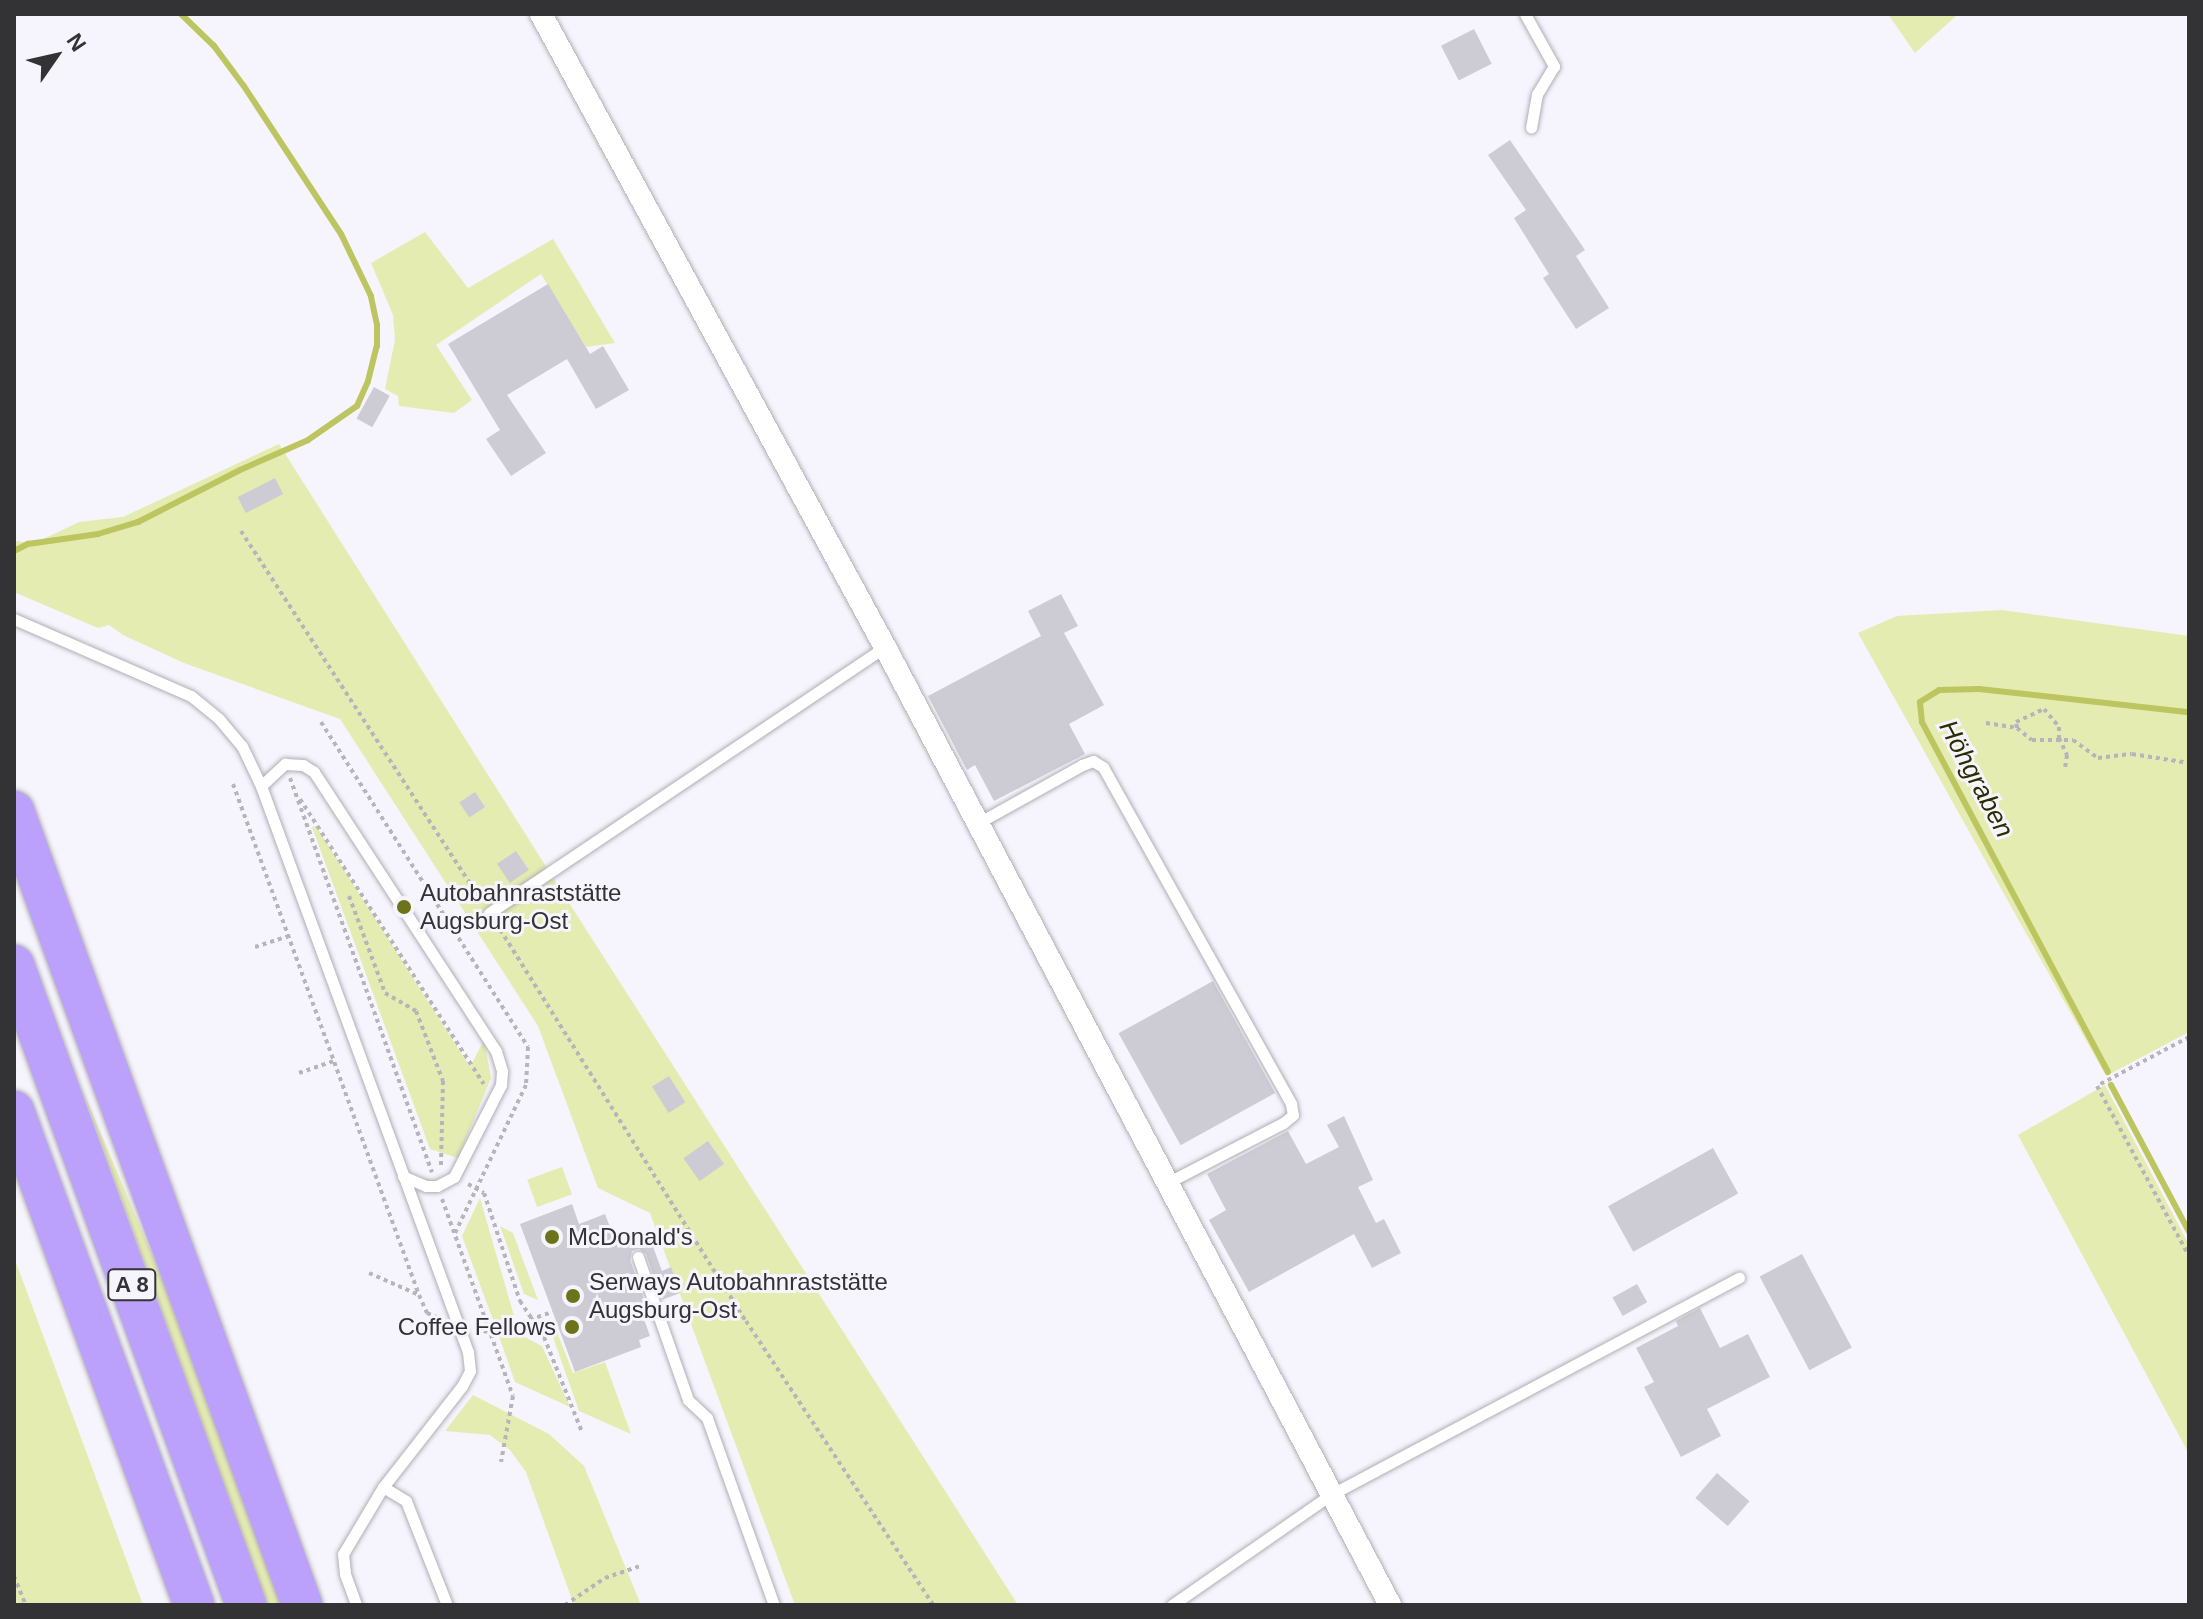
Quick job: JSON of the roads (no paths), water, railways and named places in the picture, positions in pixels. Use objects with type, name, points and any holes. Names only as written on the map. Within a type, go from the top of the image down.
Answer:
[{"type":"highway","points":[[14,811],[302,1605]]},
{"type":"highway","name":"A 8","points":[[14,965],[246,1605]]},
{"type":"highway","name":"A 8","points":[[14,1111],[194,1605]]},
{"type":"highway","points":[[164,1524],[185,1605]]},
{"type":"street","points":[[541,14],[885,647],[1390,1605]]},
{"type":"lane","points":[[1525,14],[1554,66],[1537,94],[1531,127]]},
{"type":"lane","points":[[14,619],[191,696],[219,719],[242,746],[261,786],[468,1352],[470,1371],[383,1487],[343,1554],[345,1574],[356,1605]]},
{"type":"lane","points":[[489,913],[885,647]]},
{"type":"lane","points":[[978,823],[1082,765],[1093,761],[1103,767],[1291,1104],[1293,1115],[1283,1123],[1167,1183]]},
{"type":"lane","points":[[261,786],[285,764],[303,765],[320,778],[486,1034],[502,1071],[501,1085],[454,1177],[437,1186],[426,1186],[403,1176]]},
{"type":"lane","points":[[638,1257],[688,1400],[707,1418],[774,1605]]},
{"type":"lane","points":[[1172,1605],[1332,1494],[1739,1278]]},
{"type":"lane","points":[[383,1487],[406,1501],[447,1605]]},
{"type":"waterway","points":[[14,551],[28,544],[98,534],[138,522],[240,470],[308,440],[357,406],[368,381],[377,346],[377,325],[371,296],[341,234],[243,85],[214,46],[181,14]]},
{"type":"waterway","name":"Höhgraben","points":[[2108,1072],[1922,722],[1920,702],[1939,690],[1979,689],[2189,712]]},
{"type":"waterway","name":"Höhgraben","points":[[2111,1085],[2189,1232]]},
{"type":"place","name":"Autobahnraststätte Augsburg-Ost","points":[[404,907]]},
{"type":"place","name":"McDonald's","points":[[552,1237]]},
{"type":"place","name":"Serways Autobahnraststätte Augsburg-Ost","points":[[573,1296]]},
{"type":"place","name":"Coffee Fellows","points":[[572,1327]]}]
